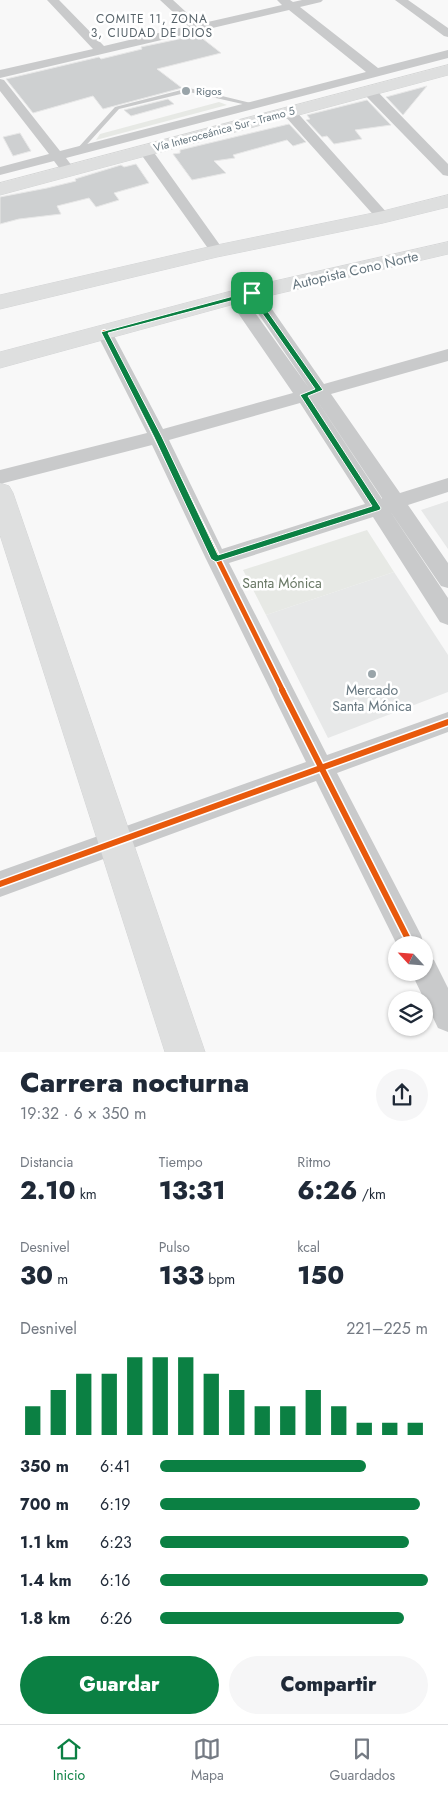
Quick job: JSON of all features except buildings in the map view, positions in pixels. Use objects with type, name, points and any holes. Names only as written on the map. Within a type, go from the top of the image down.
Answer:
[{"type":"main road","name":"Vía Interoceánica Sur - Tramo 5","points":[[0,189],[145,150],[290,104],[332,101],[447,68]]},
{"type":"main road","points":[[0,302],[217,251],[382,217],[448,201]]},
{"type":"main road","name":"Autopista Cono Norte","points":[[0,360],[243,295],[448,248]]},
{"type":"main road","points":[[0,493],[185,1052]]},
{"type":"street","points":[[53,0],[101,50]]},
{"type":"street","points":[[166,0],[197,28]]},
{"type":"street","points":[[0,74],[197,28],[287,3],[317,0]]},
{"type":"street","points":[[401,0],[448,32]]},
{"type":"street","points":[[287,3],[376,74]]},
{"type":"street","points":[[0,171],[256,105],[290,104],[376,74],[447,68]]},
{"type":"street","points":[[0,83],[70,171]]},
{"type":"street","points":[[369,91],[448,172]]},
{"type":"street","points":[[290,104],[382,217]]},
{"type":"street","points":[[145,150],[217,251]]},
{"type":"street","points":[[243,295],[312,393],[386,505],[448,616]]},
{"type":"street","points":[[104,332],[406,936]]},
{"type":"street","points":[[0,477],[158,437],[448,355]]},
{"type":"street","points":[[216,559],[448,485]]},
{"type":"street","points":[[386,505],[448,580]]},
{"type":"street","points":[[0,884],[448,722]]},
{"type":"street","points":[[430,981],[448,1018]]},
{"type":"lane","points":[[79,150],[117,108],[189,90],[256,105]]},
{"type":"shaded area","points":[[448,501],[448,549],[421,510]]},
{"type":"shaded area","name":"Mercado Santa Mónica","points":[[394,572],[448,655],[448,692],[328,738],[266,615]]},
{"type":"green space","points":[[219,102],[227,105],[96,140],[100,134]]},
{"type":"green space","name":"Santa Mónica","points":[[367,530],[394,572],[266,615],[243,570]]},
{"type":"cycle path","points":[[104,332],[158,437],[226,579],[406,936]]},
{"type":"cycle path","points":[[0,884],[448,722]]},
{"type":"place","name":"Rigos","points":[[186,91]]},
{"type":"place","name":"Mercado Santa Mónica","points":[[372,674]]},
{"type":"district","name":"COMITE 11, ZONA 3, CIUDAD DE DIOS","points":[[152,26]]},
{"type":"route","points":[[252,293],[319,390],[304,395],[377,508],[216,559],[158,437],[104,332],[252,293]]}]
